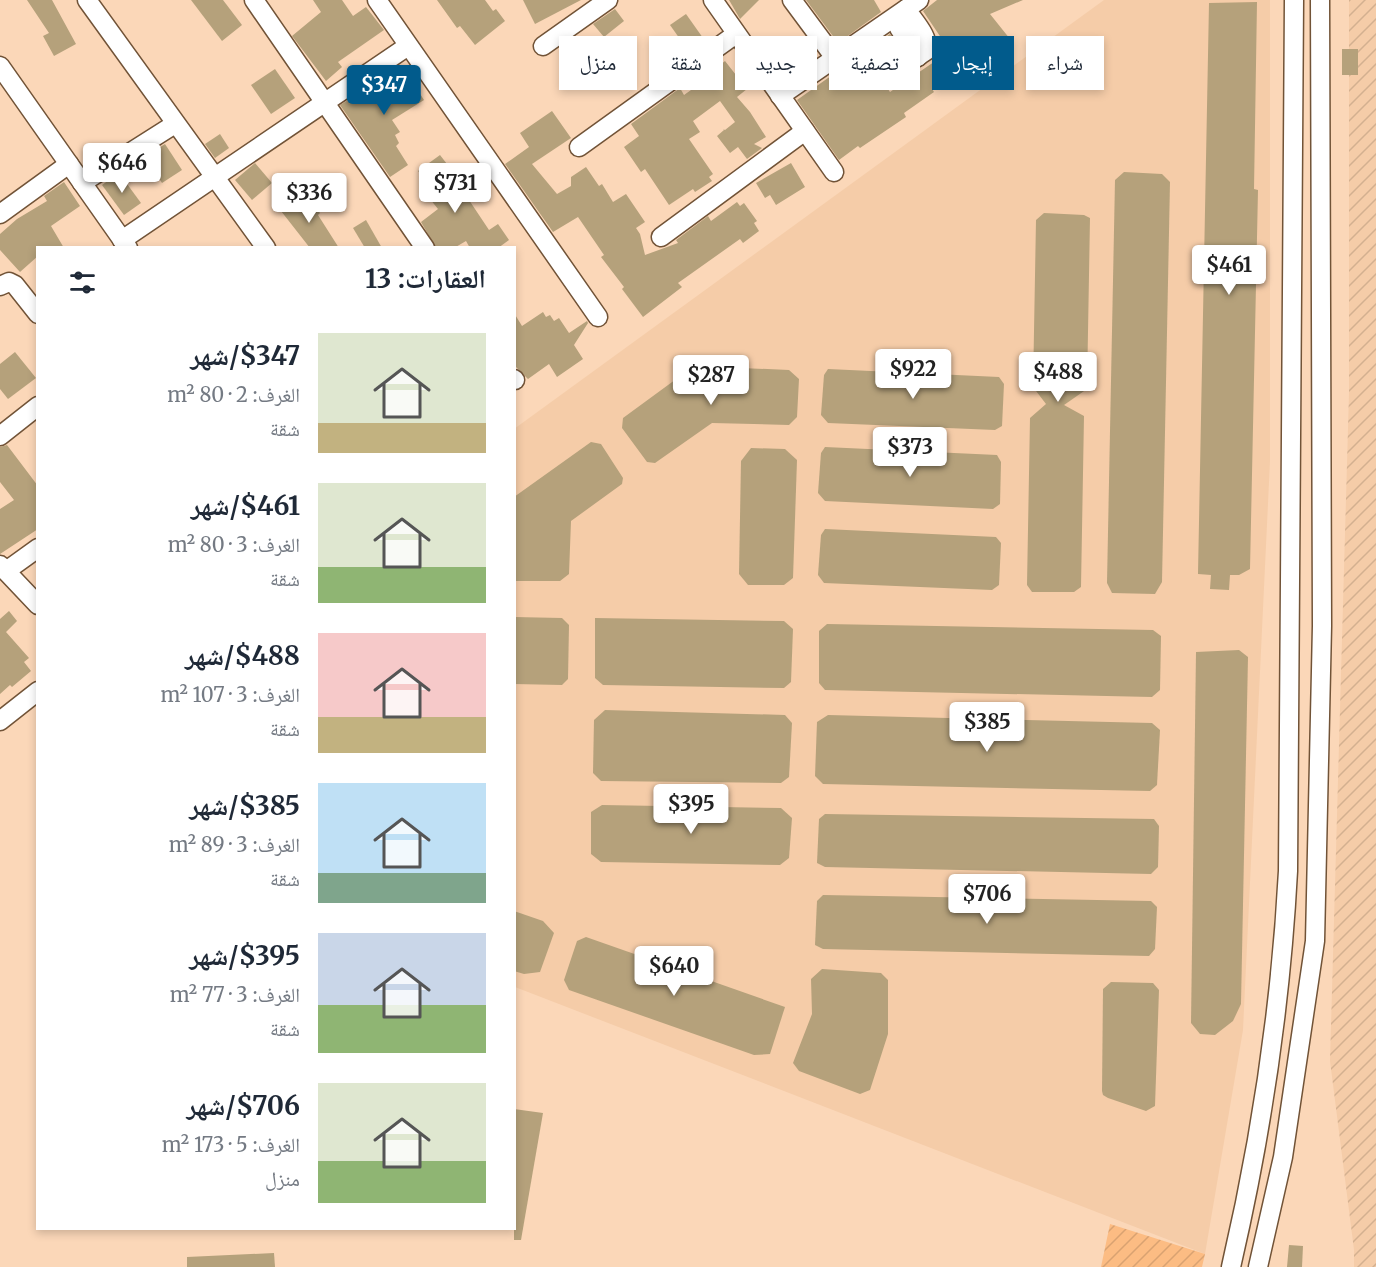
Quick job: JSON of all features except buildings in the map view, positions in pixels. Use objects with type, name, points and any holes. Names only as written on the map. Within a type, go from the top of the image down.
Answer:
[{"type":"street","points":[[87,0],[265,246]]},
{"type":"street","points":[[254,0],[424,246]]},
{"type":"street","points":[[377,0],[598,317]]},
{"type":"street","points":[[543,46],[609,0]]},
{"type":"street","points":[[712,0],[834,172]]},
{"type":"street","points":[[792,0],[829,50]]},
{"type":"street","points":[[1231,1267],[1259,1126],[1281,960],[1288,871],[1294,0]]},
{"type":"street","points":[[1258,1267],[1283,1157],[1315,941],[1322,626],[1320,0]]},
{"type":"street","points":[[867,36],[913,4],[928,45],[926,51],[920,56]]},
{"type":"street","points":[[899,28],[904,36]]},
{"type":"street","points":[[579,147],[736,33]]},
{"type":"street","points":[[0,66],[124,244],[214,177],[408,46]]},
{"type":"street","points":[[780,96],[829,62]]},
{"type":"street","points":[[82,183],[175,124]]},
{"type":"street","points":[[661,237],[806,131]]},
{"type":"street","points":[[0,214],[69,164]]},
{"type":"street","points":[[0,286],[9,282],[15,285],[36,311]]},
{"type":"street","points":[[0,436],[36,408]]},
{"type":"street","points":[[36,549],[2,567],[36,603]]},
{"type":"street","points":[[1291,624],[1322,626]]},
{"type":"street","points":[[0,721],[36,692]]},
{"type":"shaded area","points":[[1104,0],[1270,0],[1270,461],[1243,1030],[1205,1254],[516,987],[516,428],[980,90],[1014,90],[1014,65],[1026,57],[1026,90],[1104,90],[1104,36],[1054,36]]},
{"type":"shaded area","points":[[1349,0],[1376,0],[1376,1267],[1354,1267],[1354,1250],[1330,1061],[1349,393]]},
{"type":"shaded area","points":[[1110,1224],[1205,1254],[1202,1267],[1101,1267]]}]
